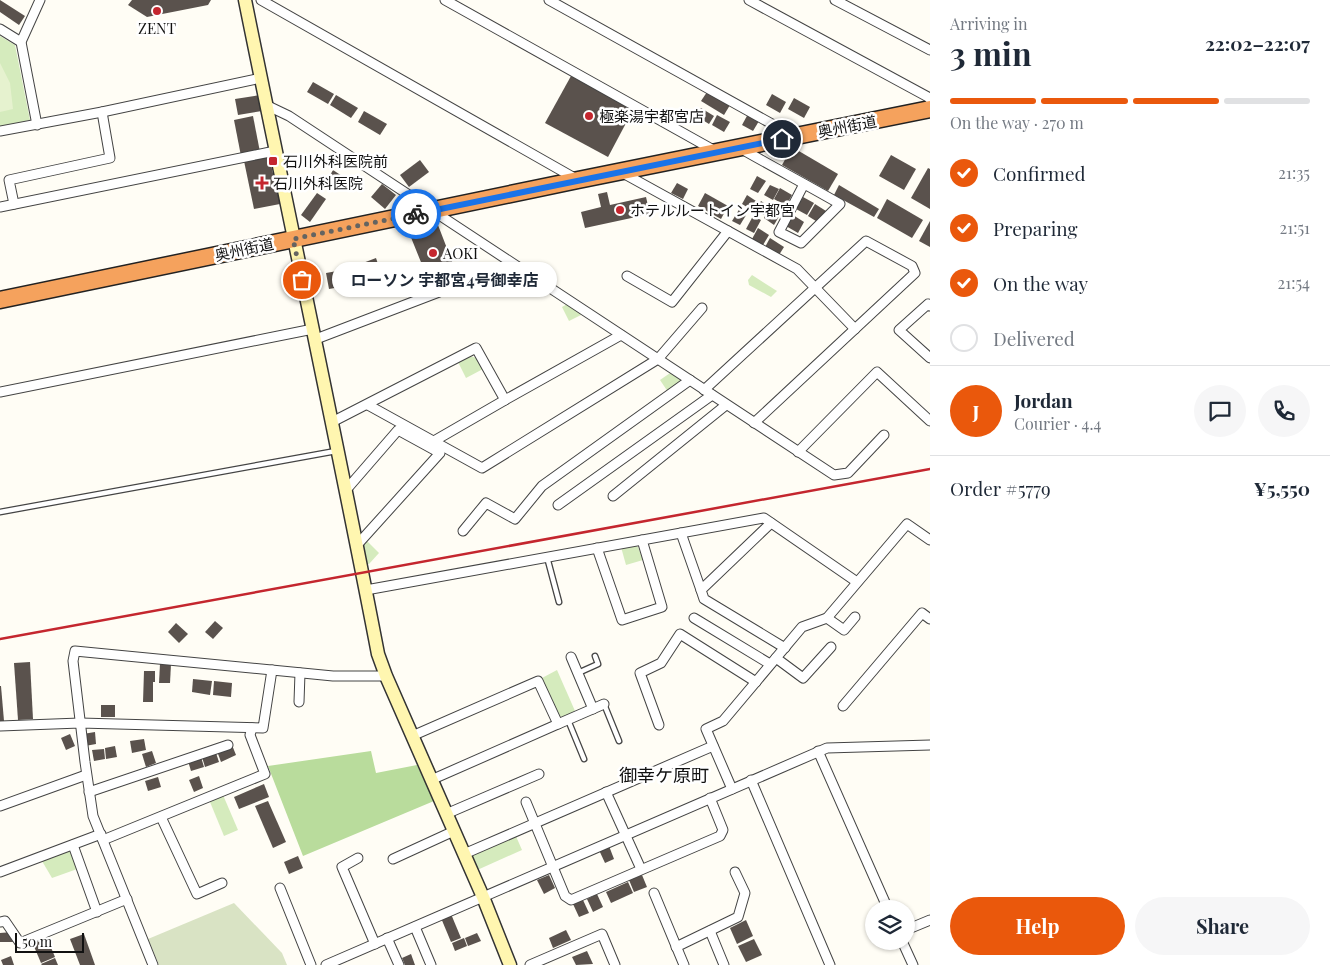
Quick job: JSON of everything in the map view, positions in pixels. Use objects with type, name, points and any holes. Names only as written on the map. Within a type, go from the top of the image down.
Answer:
[{"type":"highway","name":"奥州街道","points":[[0,300],[620,171],[930,109]]},
{"type":"street","points":[[37,124],[21,42],[40,0]]},
{"type":"street","points":[[245,0],[378,654],[483,897],[510,965]]},
{"type":"street","points":[[261,0],[578,180]]},
{"type":"street","points":[[445,0],[717,152]]},
{"type":"street","points":[[549,0],[781,129],[782,139]]},
{"type":"street","points":[[749,0],[930,99]]},
{"type":"street","points":[[835,0],[930,50]]},
{"type":"street","points":[[0,28],[21,42]]},
{"type":"street","points":[[0,131],[102,112],[261,78]]},
{"type":"street","points":[[266,105],[289,116],[834,476],[848,473],[884,435]]},
{"type":"street","points":[[14,204],[9,180],[110,158],[102,112]]},
{"type":"street","points":[[739,148],[804,184],[840,204],[801,243],[779,232],[804,184]]},
{"type":"street","points":[[0,207],[275,151]]},
{"type":"street","points":[[620,171],[797,270],[855,329]]},
{"type":"street","points":[[627,276],[672,302],[728,231]]},
{"type":"street","points":[[558,505],[708,393],[815,287],[866,241],[912,266],[915,273],[754,423]]},
{"type":"street","points":[[0,392],[314,334],[439,292]]},
{"type":"street","points":[[930,306],[928,304],[899,330],[930,358]]},
{"type":"street","points":[[368,405],[482,468],[658,360],[702,308]]},
{"type":"street","points":[[434,442],[505,400],[621,336]]},
{"type":"street","points":[[332,422],[476,348],[505,400]]},
{"type":"street","points":[[798,452],[878,372],[930,421]]},
{"type":"street","points":[[463,531],[486,503],[515,519],[542,486],[690,380]]},
{"type":"street","points":[[613,496],[726,405]]},
{"type":"street","points":[[346,490],[398,430],[440,453],[357,545]]},
{"type":"street","points":[[366,590],[764,518],[857,582]]},
{"type":"street","points":[[701,590],[771,523]]},
{"type":"street","points":[[732,789],[706,729],[723,721],[802,627],[827,618],[907,524],[930,540]]},
{"type":"street","points":[[680,534],[704,599],[785,648]]},
{"type":"street","points":[[597,548],[622,620],[662,607],[642,540]]},
{"type":"street","points":[[843,706],[922,613],[930,619]]},
{"type":"street","points":[[827,618],[844,630],[855,617]]},
{"type":"street","points":[[694,618],[803,678],[831,647]]},
{"type":"street","points":[[659,725],[640,673],[661,663],[680,634],[756,682]]},
{"type":"street","points":[[153,965],[94,816],[86,775],[80,723],[73,661],[75,651],[333,676],[386,676]]},
{"type":"street","points":[[571,657],[593,709]]},
{"type":"street","points":[[0,726],[80,723],[263,728],[272,670]]},
{"type":"street","points":[[299,702],[300,672]]},
{"type":"street","points":[[412,736],[538,681],[558,724]]},
{"type":"street","points":[[431,780],[604,704]]},
{"type":"street","points":[[0,872],[73,845],[102,838],[161,817],[265,774],[250,735],[252,728]]},
{"type":"street","points":[[89,792],[228,745]]},
{"type":"street","points":[[326,965],[826,748],[930,745]]},
{"type":"street","points":[[464,854],[713,746]]},
{"type":"street","points":[[818,751],[884,900]]},
{"type":"street","points":[[446,814],[539,774]]},
{"type":"street","points":[[0,806],[86,775]]},
{"type":"street","points":[[751,780],[830,965]]},
{"type":"street","points":[[606,792],[641,869]]},
{"type":"street","points":[[526,802],[565,896],[571,900],[720,836],[723,830],[710,798]]},
{"type":"street","points":[[161,817],[197,894],[222,883]]},
{"type":"street","points":[[393,859],[454,831]]},
{"type":"street","points":[[73,845],[97,912]]},
{"type":"street","points":[[358,858],[342,867],[376,944]]},
{"type":"street","points":[[676,947],[738,917],[745,893],[735,872]]},
{"type":"street","points":[[280,888],[311,965]]},
{"type":"street","points":[[654,893],[684,965]]},
{"type":"street","points":[[0,922],[6,921],[20,944],[127,899]]},
{"type":"street","points":[[915,926],[930,920]]},
{"type":"street","points":[[415,927],[431,965]]},
{"type":"street","points":[[710,931],[724,965]]},
{"type":"street","points":[[530,965],[602,934],[615,965]]},
{"type":"street","points":[[387,938],[399,965]]},
{"type":"street","points":[[906,950],[913,965]]},
{"type":"lane","points":[[0,512],[338,451]]},
{"type":"lane","points":[[547,558],[559,602]]},
{"type":"lane","points":[[578,673],[598,664],[595,656]]},
{"type":"lane","points":[[604,704],[619,741]]},
{"type":"lane","points":[[568,720],[584,759]]},
{"type":"green space","points":[[0,36],[15,45],[30,120],[0,127]]},
{"type":"green space","points":[[0,63],[10,83],[13,109],[0,112]]},
{"type":"green space","points":[[752,275],[777,291],[771,297],[749,285],[748,280]]},
{"type":"green space","points":[[569,303],[585,313],[569,321],[562,307]]},
{"type":"green space","points":[[470,356],[477,358],[483,369],[466,378],[458,362]]},
{"type":"green space","points":[[673,371],[683,377],[683,382],[668,392],[660,380]]},
{"type":"green space","points":[[366,540],[379,553],[369,564],[366,564],[362,545]]},
{"type":"green space","points":[[633,544],[638,547],[643,560],[626,565],[621,547]]},
{"type":"green space","points":[[557,670],[575,711],[563,717],[559,716],[542,678]]},
{"type":"green space","points":[[371,751],[376,773],[417,765],[434,801],[303,856],[268,766]]},
{"type":"green space","points":[[223,795],[238,830],[224,836],[210,802],[212,798]]},
{"type":"green space","points":[[515,834],[522,850],[475,871],[468,854]]},
{"type":"green space","points":[[72,849],[80,868],[52,878],[42,861]]},
{"type":"green space","points":[[234,903],[282,953],[287,965],[159,965],[148,939]]},
{"type":"building","points":[[0,0],[25,16],[19,25],[0,12]]},
{"type":"building","name":"ZENT","points":[[132,0],[211,0],[208,5],[147,17],[128,5]]},
{"type":"building","name":"極楽湯宇都宮店","points":[[571,76],[633,110],[608,157],[545,123]]},
{"type":"building","points":[[313,82],[334,94],[328,104],[307,92]]},
{"type":"building","points":[[707,92],[730,105],[724,115],[701,101]]},
{"type":"building","points":[[772,94],[786,102],[780,113],[766,105]]},
{"type":"building","points":[[260,95],[262,111],[238,115],[235,99]]},
{"type":"building","points":[[336,95],[358,108],[351,118],[330,105]]},
{"type":"building","points":[[794,98],[810,107],[804,118],[788,109]]},
{"type":"building","points":[[701,108],[714,116],[709,124],[696,116]]},
{"type":"building","points":[[364,111],[387,124],[380,135],[358,122]]},
{"type":"building","points":[[748,114],[759,121],[753,131],[742,125]]},
{"type":"building","points":[[717,115],[730,122],[724,132],[712,125]]},
{"type":"building","points":[[253,116],[260,152],[241,156],[234,120]]},
{"type":"building","points":[[792,147],[838,174],[828,191],[782,165]]},
{"type":"building","points":[[891,155],[916,169],[904,190],[879,176]]},
{"type":"building","name":"石川外科医院","points":[[269,156],[280,204],[254,209],[244,161]]},
{"type":"building","points":[[420,160],[429,172],[409,187],[400,175]]},
{"type":"building","points":[[928,168],[930,169],[930,209],[911,198]]},
{"type":"building","points":[[333,170],[345,178],[339,187],[328,179]]},
{"type":"building","points":[[757,176],[766,181],[758,193],[750,189]]},
{"type":"building","points":[[677,183],[688,189],[683,199],[671,193]]},
{"type":"building","points":[[382,184],[396,195],[385,209],[371,197]]},
{"type":"building","points":[[770,185],[779,189],[773,200],[764,195]]},
{"type":"building","points":[[839,185],[879,209],[874,217],[834,195]]},
{"type":"building","points":[[780,188],[792,195],[786,206],[774,199]]},
{"type":"building","name":"ホテルルートイン宇都宮","points":[[607,192],[610,205],[646,197],[650,214],[585,228],[581,212],[601,207],[598,194]]},
{"type":"building","points":[[317,193],[326,199],[310,222],[301,215]]},
{"type":"building","points":[[705,193],[728,206],[721,219],[698,206]]},
{"type":"building","points":[[747,195],[756,201],[752,210],[742,204]]},
{"type":"building","points":[[803,197],[814,203],[807,215],[796,209]]},
{"type":"building","points":[[887,199],[923,220],[912,238],[877,218]]},
{"type":"building","points":[[761,201],[769,206],[764,215],[755,210]]},
{"type":"building","points":[[815,204],[826,211],[819,223],[808,216]]},
{"type":"building","points":[[770,206],[781,213],[774,225],[764,218]]},
{"type":"building","points":[[740,208],[748,212],[740,225],[732,221]]},
{"type":"building","points":[[793,215],[804,222],[798,233],[786,226]]},
{"type":"building","points":[[753,216],[761,220],[754,233],[746,229]]},
{"type":"building","points":[[930,221],[930,247],[919,241]]},
{"type":"building","name":"AOKI","points":[[425,223],[428,229],[438,225],[458,277],[431,287],[408,230]]},
{"type":"building","points":[[758,228],[769,235],[763,245],[752,239]]},
{"type":"building","points":[[770,238],[784,247],[779,255],[765,247]]},
{"type":"building","points":[[376,258],[382,276],[361,283],[355,266]]},
{"type":"building","points":[[354,268],[357,284],[329,289],[326,273]]},
{"type":"building","points":[[215,621],[223,628],[213,639],[205,632]]},
{"type":"building","points":[[176,623],[188,634],[179,643],[168,632]]},
{"type":"building","points":[[30,662],[33,719],[18,720],[14,663]]},
{"type":"building","points":[[160,664],[171,664],[170,683],[159,683]]},
{"type":"building","points":[[144,671],[155,671],[153,702],[143,702]]},
{"type":"building","points":[[193,679],[212,681],[210,695],[192,692]]},
{"type":"building","points":[[214,681],[232,683],[231,697],[213,695]]},
{"type":"building","points":[[1,686],[4,721],[0,721]]},
{"type":"building","points":[[101,705],[115,705],[115,717],[101,717]]},
{"type":"building","points":[[95,732],[96,744],[85,746],[83,734]]},
{"type":"building","points":[[70,734],[75,746],[66,750],[61,738]]},
{"type":"building","points":[[144,739],[146,750],[132,753],[130,741]]},
{"type":"building","points":[[232,745],[236,755],[221,762],[217,751]]},
{"type":"building","points":[[115,746],[117,757],[106,759],[105,748]]},
{"type":"building","points":[[104,749],[105,759],[94,761],[92,750]]},
{"type":"building","points":[[152,751],[156,763],[146,767],[142,754]]},
{"type":"building","points":[[216,753],[219,762],[205,767],[202,757]]},
{"type":"building","points":[[201,757],[204,767],[191,771],[188,761]]},
{"type":"building","points":[[199,776],[203,788],[194,792],[189,780]]},
{"type":"building","points":[[158,777],[161,787],[148,791],[145,781]]},
{"type":"building","points":[[264,784],[269,797],[239,809],[234,797]]},
{"type":"building","points":[[268,801],[286,842],[273,848],[255,806]]},
{"type":"building","points":[[609,846],[614,859],[605,863],[599,850]]},
{"type":"building","points":[[298,856],[303,868],[289,874],[284,862]]},
{"type":"building","points":[[549,875],[555,888],[544,894],[537,880]]},
{"type":"building","points":[[642,875],[647,887],[634,892],[629,880]]},
{"type":"building","points":[[628,882],[633,893],[611,903],[606,892]]},
{"type":"building","points":[[597,894],[603,907],[593,912],[587,899]]},
{"type":"building","points":[[583,900],[589,913],[579,917],[573,904]]},
{"type":"building","points":[[451,914],[461,938],[451,942],[441,918]]},
{"type":"building","points":[[746,920],[753,936],[737,944],[730,928]]},
{"type":"building","points":[[566,930],[571,940],[553,948],[549,938]]},
{"type":"building","points":[[12,932],[13,942],[0,942],[0,933]]},
{"type":"building","points":[[477,933],[481,941],[468,946],[465,938]]},
{"type":"building","points":[[84,934],[95,965],[80,965],[70,939]]},
{"type":"building","points":[[47,938],[55,957],[41,963],[33,944]]},
{"type":"building","points":[[464,938],[467,946],[455,951],[452,943]]},
{"type":"building","points":[[754,939],[762,955],[746,962],[738,946]]},
{"type":"building","points":[[587,951],[593,964],[576,965],[572,957]]},
{"type":"building","points":[[411,954],[415,965],[405,965],[402,958]]},
{"type":"building","points":[[11,956],[14,965],[3,965],[1,960]]},
{"type":"building","points":[[55,958],[58,965],[41,964]]},
{"type":"railway","points":[[0,639],[930,469]]},
{"type":"way so far","points":[[302,280],[293,239],[416,214]]},
{"type":"place","name":"ZENT","points":[[157,11]]},
{"type":"place","name":"極楽湯宇都宮店","points":[[589,116]]},
{"type":"place","name":"石川外科医院前","points":[[273,161]]},
{"type":"place","name":"石川外科医院","points":[[262,183]]},
{"type":"place","name":"ホテルルートイン宇都宮","points":[[620,210]]},
{"type":"place","name":"AOKI","points":[[433,253]]},
{"type":"place","name":"ローソン 宇都宮4号御幸店","points":[[302,280]]},
{"type":"district","name":"御幸ケ原町","points":[[664,775]]},
{"type":"route","points":[[416,214],[782,139]]}]
